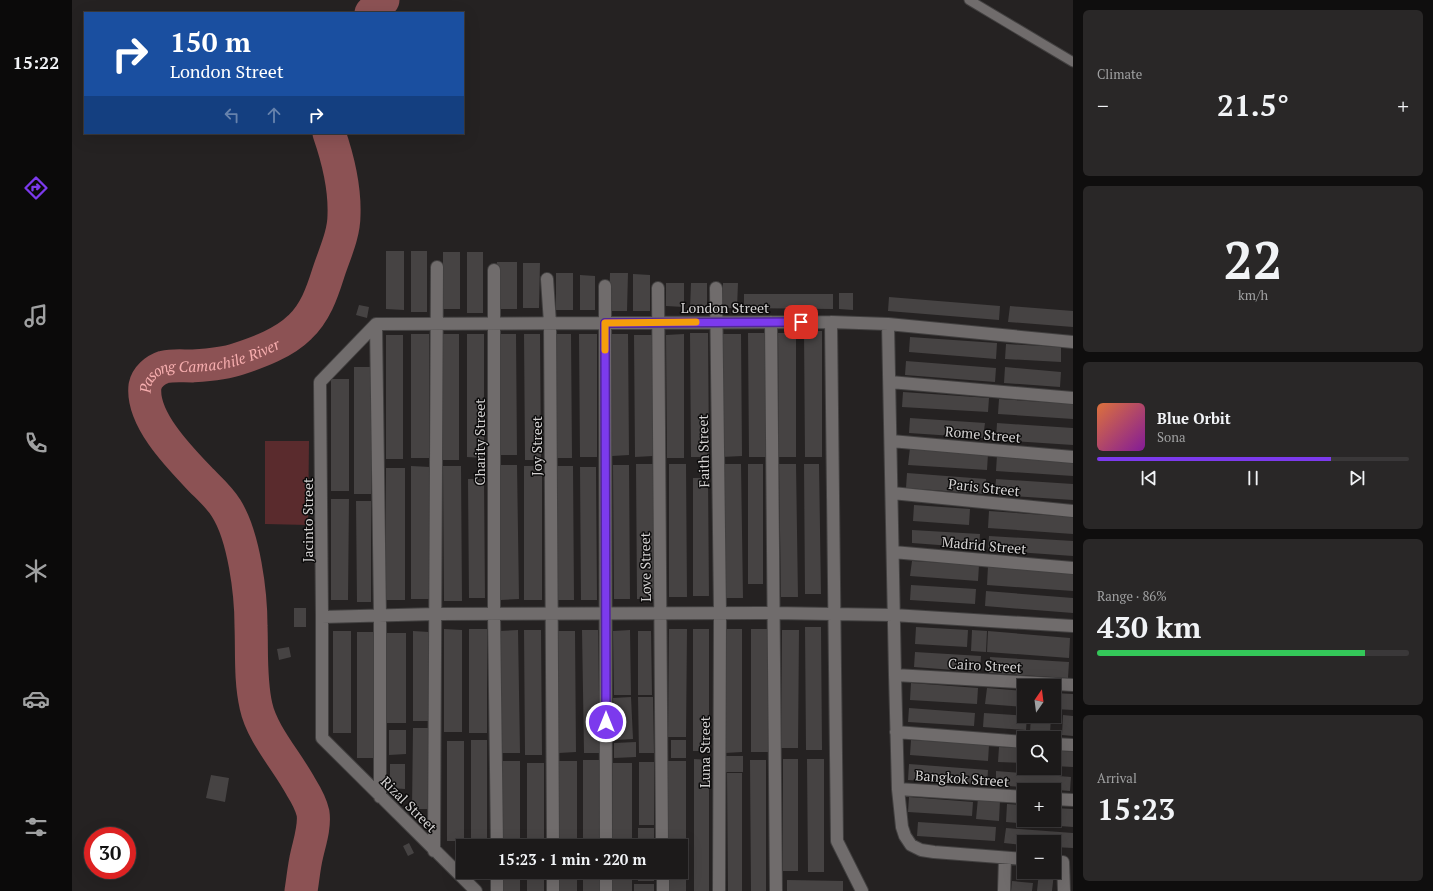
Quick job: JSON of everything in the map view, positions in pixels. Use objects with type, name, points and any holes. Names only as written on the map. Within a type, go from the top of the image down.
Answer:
[{"type":"street","points":[[434,851],[437,267]]},
{"type":"street","name":"Charity Street","points":[[494,270],[494,614],[497,839]]},
{"type":"street","name":"Joy Street","points":[[547,279],[550,323],[553,839]]},
{"type":"street","points":[[605,286],[606,839]]},
{"type":"street","name":"Love Street","points":[[658,288],[662,839]]},
{"type":"street","name":"Faith Street","points":[[716,288],[720,613]]},
{"type":"street","points":[[771,322],[776,891]]},
{"type":"street","points":[[831,322],[837,841],[862,891]]},
{"type":"street","name":"London Street","points":[[376,324],[831,322],[888,324],[1073,342]]},
{"type":"street","points":[[376,324],[380,616],[380,797]]},
{"type":"street","name":"Jacinto Street","points":[[322,738],[320,382],[376,324]]},
{"type":"street","points":[[888,324],[896,732],[898,789],[902,828],[911,845],[921,850],[1017,859]]},
{"type":"street","points":[[890,382],[1073,398]]},
{"type":"street","name":"Rome Street","points":[[891,441],[1073,457]]},
{"type":"street","name":"Paris Street","points":[[892,493],[1073,511]]},
{"type":"street","name":"Madrid Street","points":[[893,552],[1073,568]]},
{"type":"street","name":"Luna Street","points":[[719,891],[720,613]]},
{"type":"street","points":[[322,617],[436,614],[773,613],[893,615],[1073,626]]},
{"type":"street","name":"Cairo Street","points":[[895,675],[1073,685]]},
{"type":"street","points":[[896,732],[1017,741]]},
{"type":"street","name":"Rizal Street","points":[[322,738],[434,851],[476,891]]},
{"type":"street","points":[[1061,744],[1073,745]]},
{"type":"street","name":"Bangkok Street","points":[[898,789],[1017,797]]},
{"type":"street","points":[[1061,799],[1073,800]]},
{"type":"street","points":[[1004,891],[1005,858]]},
{"type":"street","points":[[1063,862],[1064,891]]},
{"type":"street","points":[[497,879],[497,891]]},
{"type":"street","points":[[553,879],[553,891]]},
{"type":"street","points":[[606,879],[606,891]]},
{"type":"street","points":[[663,879],[663,891]]},
{"type":"lane","points":[[969,0],[1073,62]]},
{"type":"shaded area","points":[[265,441],[309,441],[308,525],[265,524]]},
{"type":"building","points":[[386,251],[404,251],[404,310],[386,309]]},
{"type":"building","points":[[411,251],[427,251],[427,312],[411,312]]},
{"type":"building","points":[[443,252],[460,252],[460,309],[443,309]]},
{"type":"building","points":[[467,252],[483,252],[483,313],[467,313]]},
{"type":"building","points":[[497,262],[517,262],[517,309],[497,309]]},
{"type":"building","points":[[523,263],[540,263],[539,308],[523,308]]},
{"type":"building","points":[[556,273],[573,273],[573,310],[556,310]]},
{"type":"building","points":[[610,273],[628,273],[627,311],[609,311]]},
{"type":"building","points":[[633,274],[650,275],[650,311],[633,311]]},
{"type":"building","points":[[580,275],[595,276],[595,310],[580,310]]},
{"type":"building","points":[[666,283],[684,283],[684,307],[666,306]]},
{"type":"building","points":[[691,283],[707,283],[707,310],[690,310]]},
{"type":"building","points":[[723,283],[738,283],[737,308],[722,308]]},
{"type":"building","points":[[839,293],[853,293],[853,310],[839,309]]},
{"type":"building","points":[[744,294],[833,294],[833,309],[744,308]]},
{"type":"building","points":[[889,297],[1000,306],[999,320],[888,311]]},
{"type":"building","points":[[359,305],[369,307],[367,318],[356,315]]},
{"type":"building","points":[[1010,306],[1073,311],[1073,327],[1008,322]]},
{"type":"building","points":[[804,331],[822,331],[822,457],[805,457]]},
{"type":"building","points":[[690,333],[708,333],[709,457],[691,457]]},
{"type":"building","points":[[748,333],[766,333],[766,457],[749,457]]},
{"type":"building","points":[[778,333],[796,333],[796,457],[779,457]]},
{"type":"building","points":[[411,334],[429,334],[429,458],[411,458]]},
{"type":"building","points":[[442,334],[459,334],[459,460],[442,460]]},
{"type":"building","points":[[467,334],[484,334],[484,458],[467,457]]},
{"type":"building","points":[[498,334],[516,334],[517,455],[499,455]]},
{"type":"building","points":[[524,334],[540,334],[541,460],[525,460]]},
{"type":"building","points":[[555,334],[571,334],[572,458],[556,458]]},
{"type":"building","points":[[579,334],[597,334],[597,457],[580,457]]},
{"type":"building","points":[[612,334],[628,334],[629,455],[612,456]]},
{"type":"building","points":[[684,334],[684,458],[667,458],[666,335]]},
{"type":"building","points":[[721,334],[741,334],[742,456],[722,457]]},
{"type":"building","points":[[386,335],[403,335],[403,459],[386,459]]},
{"type":"building","points":[[634,335],[653,335],[653,456],[635,457]]},
{"type":"building","points":[[910,337],[997,343],[996,359],[909,352]]},
{"type":"building","points":[[1006,344],[1061,347],[1061,362],[1005,359]]},
{"type":"building","points":[[906,361],[996,368],[995,382],[905,375]]},
{"type":"building","points":[[354,367],[372,367],[371,494],[354,494]]},
{"type":"building","points":[[1005,367],[1061,372],[1060,387],[1004,383]]},
{"type":"building","points":[[331,379],[349,379],[349,491],[331,491]]},
{"type":"building","points":[[903,392],[989,398],[988,412],[902,407]]},
{"type":"building","points":[[999,399],[1073,404],[1073,419],[998,414]]},
{"type":"building","points":[[910,418],[985,423],[983,438],[909,433]]},
{"type":"building","points":[[997,423],[1073,428],[1073,445],[996,440]]},
{"type":"building","points":[[910,448],[988,454],[987,470],[908,465]]},
{"type":"building","points":[[997,455],[1073,460],[1073,476],[996,471]]},
{"type":"building","points":[[636,464],[654,464],[655,599],[637,599]]},
{"type":"building","points":[[669,464],[686,464],[687,597],[669,597]]},
{"type":"building","points":[[722,464],[741,464],[743,598],[724,598]]},
{"type":"building","points":[[748,464],[763,464],[763,584],[748,584]]},
{"type":"building","points":[[779,464],[796,464],[798,597],[781,597]]},
{"type":"building","points":[[804,464],[819,464],[821,594],[805,594]]},
{"type":"building","points":[[500,465],[517,465],[519,599],[501,600]]},
{"type":"building","points":[[613,465],[629,465],[630,599],[614,599]]},
{"type":"building","points":[[411,466],[430,467],[430,599],[411,599]]},
{"type":"building","points":[[443,466],[461,466],[462,601],[444,601]]},
{"type":"building","points":[[524,466],[542,466],[542,600],[524,600]]},
{"type":"building","points":[[556,466],[573,466],[574,600],[556,600]]},
{"type":"building","points":[[580,467],[596,467],[597,600],[581,600]]},
{"type":"building","points":[[386,468],[405,468],[405,600],[386,600]]},
{"type":"building","points":[[907,473],[986,479],[985,494],[906,488]]},
{"type":"building","points":[[693,478],[708,478],[709,596],[693,596]]},
{"type":"building","points":[[468,479],[484,479],[485,598],[469,598]]},
{"type":"building","points":[[996,479],[1073,484],[1073,500],[995,495]]},
{"type":"building","points":[[331,499],[349,499],[348,600],[331,600]]},
{"type":"building","points":[[356,501],[371,501],[371,602],[357,602]]},
{"type":"building","points":[[914,505],[970,509],[969,525],[913,521]]},
{"type":"building","points":[[989,511],[1073,517],[1073,534],[988,528]]},
{"type":"building","points":[[912,530],[980,534],[979,548],[912,543]]},
{"type":"building","points":[[989,536],[1073,541],[1073,556],[988,550]]},
{"type":"building","points":[[912,561],[979,565],[978,581],[910,576]]},
{"type":"building","points":[[988,566],[1073,572],[1073,591],[987,585]]},
{"type":"building","points":[[911,585],[976,589],[975,604],[910,600]]},
{"type":"building","points":[[986,591],[1073,598],[1073,613],[985,606]]},
{"type":"building","points":[[294,608],[306,608],[306,627],[294,627]]},
{"type":"building","points":[[805,627],[821,627],[822,750],[806,750]]},
{"type":"building","points":[[916,627],[968,630],[967,647],[915,644]]},
{"type":"building","points":[[444,629],[462,630],[462,732],[444,732]]},
{"type":"building","points":[[469,629],[487,629],[487,733],[469,733]]},
{"type":"building","points":[[669,629],[687,629],[686,737],[668,737]]},
{"type":"building","points":[[693,629],[709,629],[709,751],[693,751]]},
{"type":"building","points":[[725,629],[742,629],[742,752],[725,753]]},
{"type":"building","points":[[751,629],[768,629],[768,752],[751,752]]},
{"type":"building","points":[[518,630],[520,753],[502,753],[499,631]]},
{"type":"building","points":[[524,630],[541,630],[542,755],[525,755]]},
{"type":"building","points":[[582,630],[598,630],[600,753],[584,753]]},
{"type":"building","points":[[630,630],[631,695],[614,695],[613,631]]},
{"type":"building","points":[[782,630],[799,630],[798,748],[781,748]]},
{"type":"building","points":[[972,630],[987,631],[986,652],[971,651]]},
{"type":"building","points":[[333,631],[351,631],[351,733],[333,733]]},
{"type":"building","points":[[413,631],[429,632],[429,721],[413,721]]},
{"type":"building","points":[[558,631],[575,631],[576,752],[559,753]]},
{"type":"building","points":[[638,631],[651,631],[652,695],[638,695]]},
{"type":"building","points":[[988,631],[1070,638],[1069,658],[987,652]]},
{"type":"building","points":[[357,632],[374,632],[374,758],[357,758]]},
{"type":"building","points":[[386,633],[406,633],[406,723],[386,723]]},
{"type":"building","points":[[289,647],[291,657],[279,660],[277,649]]},
{"type":"building","points":[[915,652],[981,656],[980,672],[914,667]]},
{"type":"building","points":[[990,657],[1069,662],[1068,678],[989,673]]},
{"type":"building","points":[[911,683],[978,688],[977,704],[910,700]]},
{"type":"building","points":[[987,688],[1017,690],[1017,706],[985,704]]},
{"type":"building","points":[[1061,693],[1073,694],[1073,710],[1061,709]]},
{"type":"building","points":[[631,697],[633,739],[615,740],[613,698]]},
{"type":"building","points":[[638,697],[653,697],[654,753],[639,753]]},
{"type":"building","points":[[909,708],[975,713],[974,726],[908,722]]},
{"type":"building","points":[[984,713],[1017,715],[1017,723],[1026,723],[1026,730],[983,727]]},
{"type":"building","points":[[1063,715],[1073,716],[1073,736],[1062,735]]},
{"type":"building","points":[[1031,723],[1051,723],[1050,731],[1030,731]]},
{"type":"building","points":[[413,728],[428,728],[428,809],[412,809]]},
{"type":"building","points":[[389,730],[406,730],[406,754],[389,755]]},
{"type":"building","points":[[471,740],[487,740],[487,839],[471,839]]},
{"type":"building","points":[[671,740],[686,740],[686,758],[671,758]]},
{"type":"building","points":[[911,740],[989,745],[988,761],[910,755]]},
{"type":"building","points":[[447,741],[464,741],[464,839],[447,841]]},
{"type":"building","points":[[636,742],[636,757],[614,758],[614,743]]},
{"type":"building","points":[[999,747],[1017,748],[1017,763],[998,762]]},
{"type":"building","points":[[1061,751],[1073,752],[1073,767],[1061,766]]},
{"type":"building","points":[[724,756],[743,756],[743,772],[724,772]]},
{"type":"building","points":[[694,759],[709,760],[709,891],[694,891]]},
{"type":"building","points":[[783,759],[798,759],[798,871],[783,871]]},
{"type":"building","points":[[807,759],[824,759],[824,872],[808,872]]},
{"type":"building","points":[[583,760],[599,760],[599,839],[583,839]]},
{"type":"building","points":[[750,760],[766,760],[766,891],[751,891]]},
{"type":"building","points":[[502,761],[520,761],[520,839],[502,839]]},
{"type":"building","points":[[559,761],[577,761],[577,839],[559,839]]},
{"type":"building","points":[[668,761],[686,761],[686,839],[668,839]]},
{"type":"building","points":[[639,762],[654,762],[654,825],[639,825]]},
{"type":"building","points":[[527,763],[544,763],[544,839],[527,839]]},
{"type":"building","points":[[613,763],[632,763],[632,839],[613,839]]},
{"type":"building","points":[[390,764],[405,764],[405,789],[390,788]]},
{"type":"building","points":[[909,764],[988,770],[987,785],[908,780]]},
{"type":"building","points":[[996,771],[1017,773],[1017,775],[1071,777],[1070,791],[1061,790],[1061,783],[1017,783],[1017,787],[996,785]]},
{"type":"building","points":[[727,773],[742,773],[742,891],[728,891]]},
{"type":"building","points":[[211,775],[229,778],[225,802],[206,798]]},
{"type":"building","points":[[909,797],[973,802],[972,816],[908,812]]},
{"type":"building","points":[[978,798],[1000,800],[999,821],[976,819]]},
{"type":"building","points":[[1007,804],[1017,805],[1017,823],[1006,822]]},
{"type":"building","points":[[1061,808],[1073,809],[1073,827],[1061,826]]},
{"type":"building","points":[[918,822],[996,827],[995,841],[917,836]]},
{"type":"building","points":[[638,828],[654,828],[654,839],[638,839]]},
{"type":"building","points":[[1006,828],[1073,833],[1073,848],[1061,847],[1061,835],[1017,835],[1017,844],[1004,843]]},
{"type":"building","points":[[409,843],[414,853],[408,856],[403,846]]},
{"type":"building","points":[[502,879],[520,879],[520,891],[502,891]]},
{"type":"building","points":[[527,879],[544,879],[544,891],[527,891]]},
{"type":"building","points":[[558,879],[577,879],[577,891],[559,891]]},
{"type":"building","points":[[583,879],[599,879],[599,891],[583,891]]},
{"type":"building","points":[[613,879],[632,879],[632,891],[612,891]]},
{"type":"building","points":[[638,879],[654,879],[654,881],[638,881]]},
{"type":"building","points":[[668,879],[686,879],[686,891],[668,891]]},
{"type":"building","points":[[1038,879],[1053,879],[1052,891],[1037,891]]},
{"type":"building","points":[[787,880],[843,881],[843,891],[787,891]]},
{"type":"building","points":[[1012,881],[1033,883],[1032,891],[1011,891]]},
{"type":"building","points":[[634,884],[654,884],[654,891],[634,891]]},
{"type":"waterway","name":"Pasong Camachile River","points":[[372,12],[383,0]]},
{"type":"waterway","name":"Pasong Camachile River","points":[[301,891],[305,863],[313,828],[313,813],[305,793],[269,737],[256,706],[252,676],[250,598],[238,534],[224,504],[173,449],[155,424],[145,399],[145,386],[152,374],[164,367],[198,366],[233,361],[263,350],[294,333],[310,315],[323,288],[338,245],[344,222],[342,184],[338,163],[329,134]]},
{"type":"slow traffic","points":[[605,350],[605,323],[696,322]]},
{"type":"route","points":[[606,722],[605,323],[801,322]]}]
